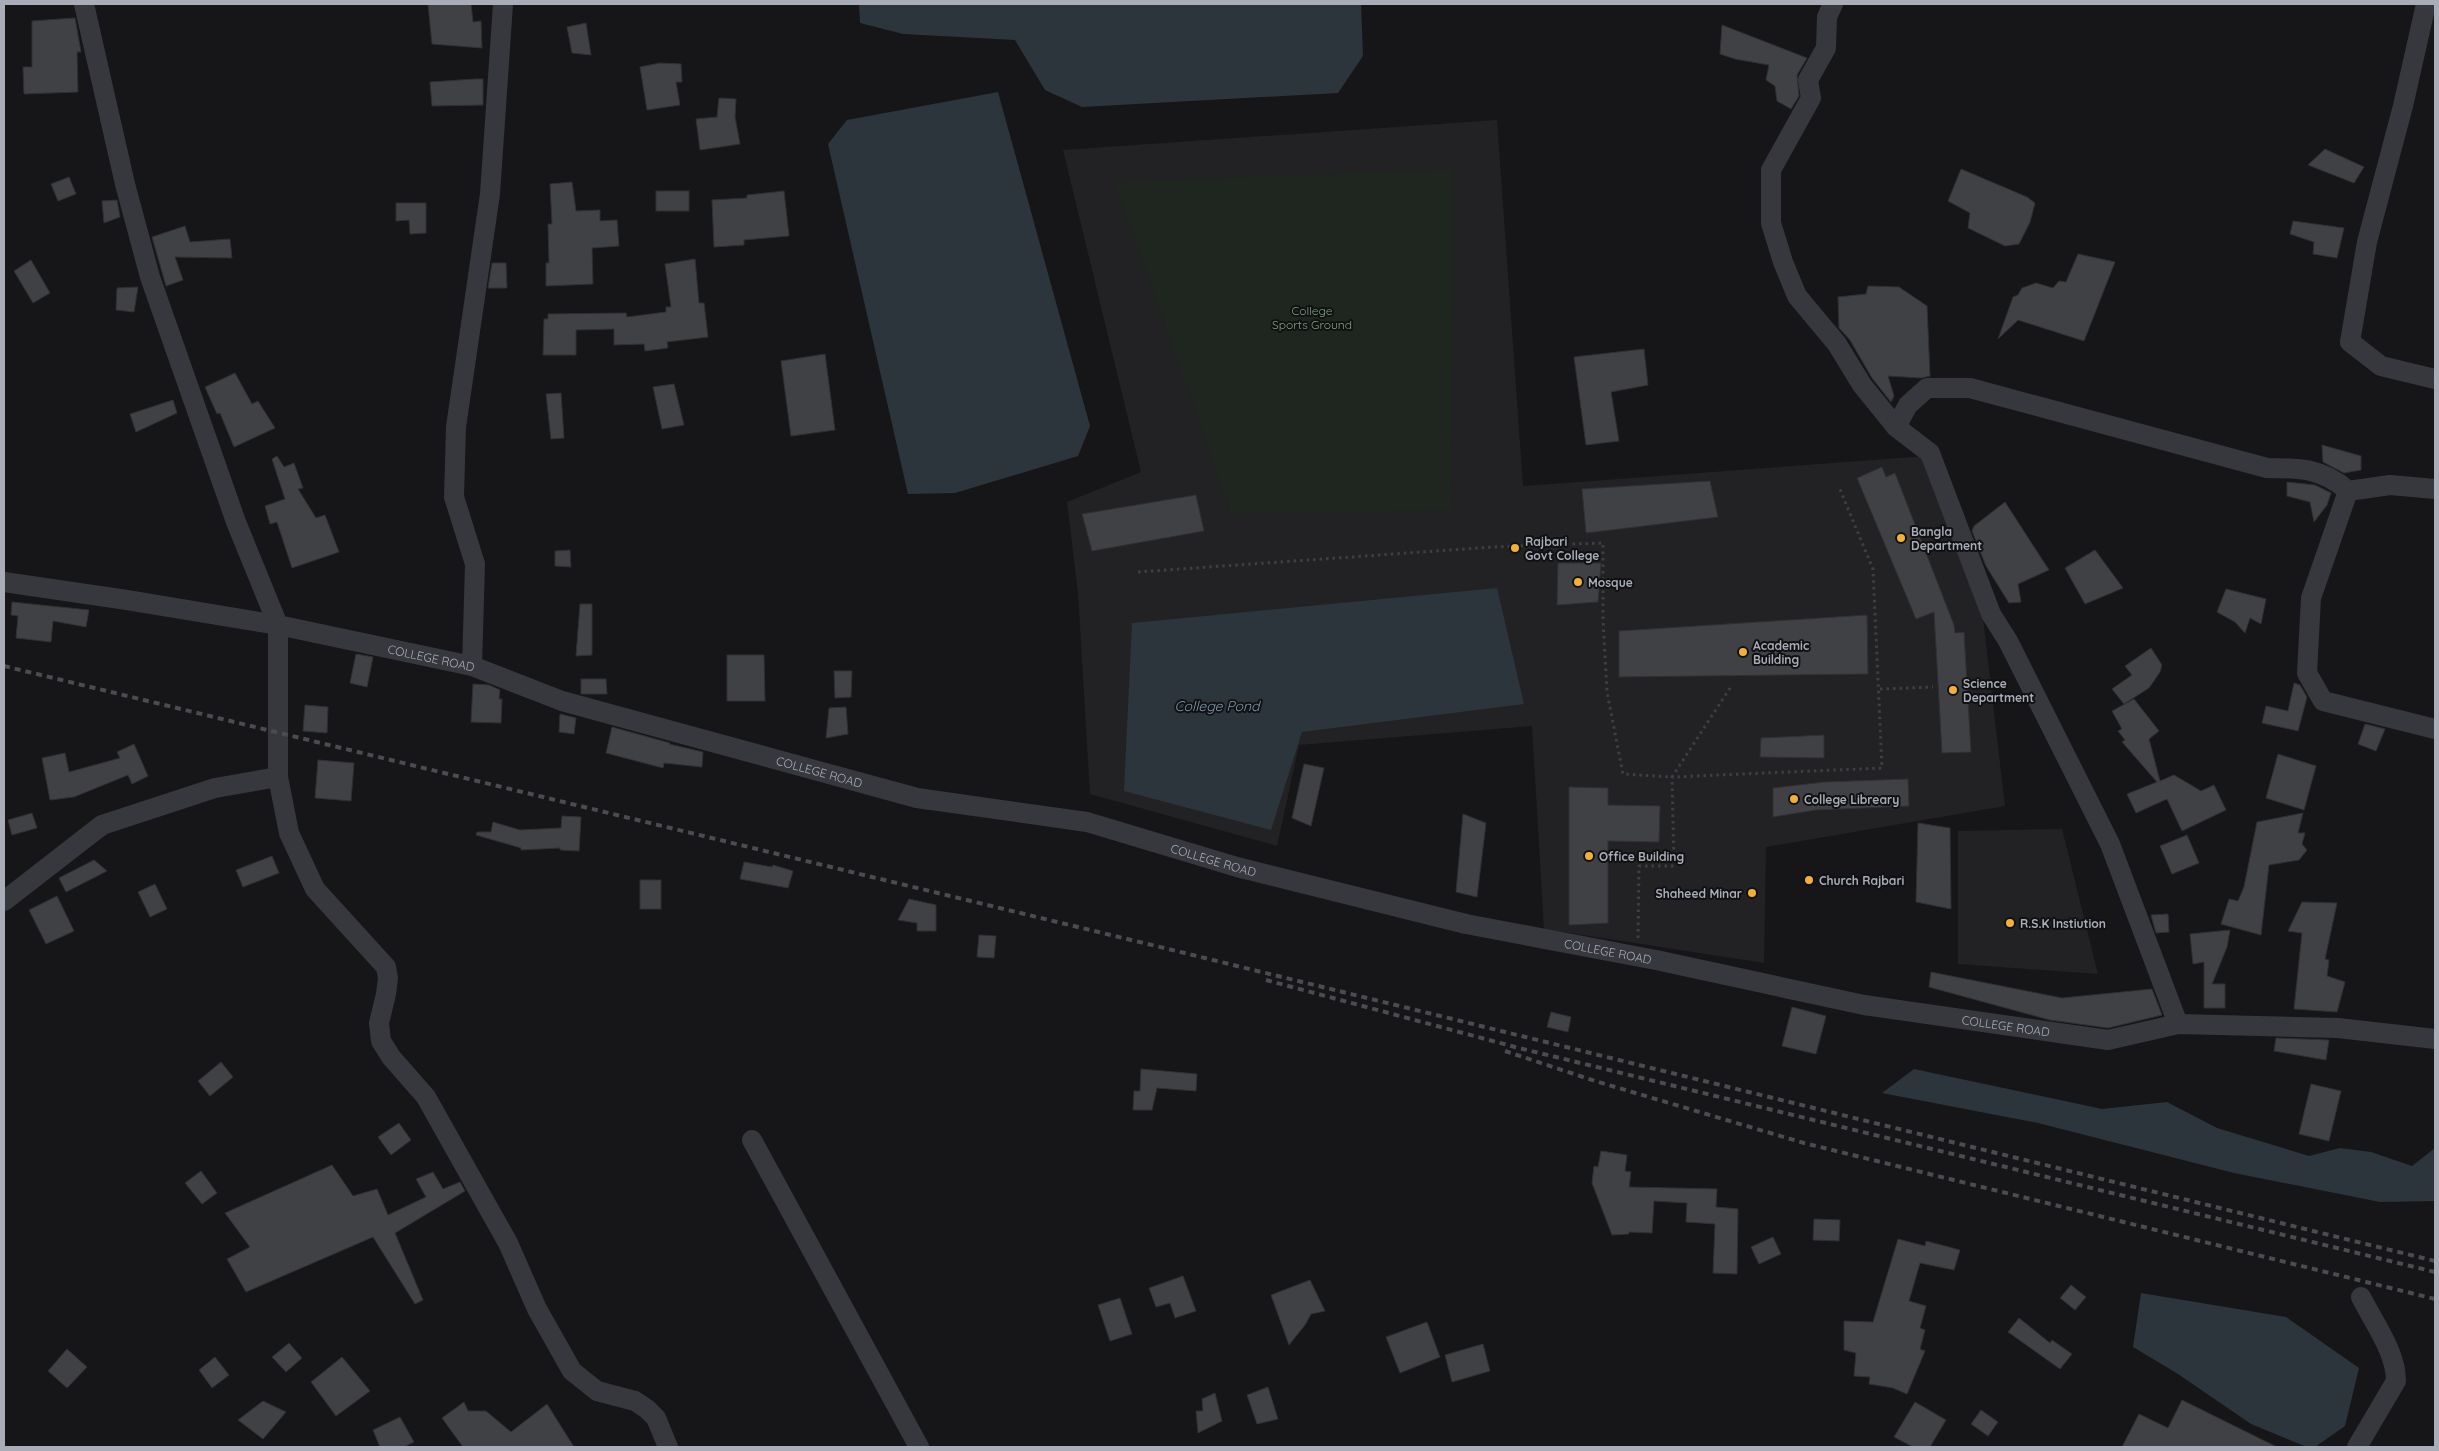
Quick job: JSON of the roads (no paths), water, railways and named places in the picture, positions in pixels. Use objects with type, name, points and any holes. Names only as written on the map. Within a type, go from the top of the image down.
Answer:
[{"type":"street","points":[[84,4],[125,184],[150,277],[236,522],[278,625],[278,777],[290,833],[315,889],[386,967],[388,978],[380,1023],[381,1041],[391,1057],[426,1097],[508,1243],[537,1309],[572,1371],[597,1391],[635,1401],[647,1409],[656,1418],[668,1447]]},
{"type":"street","points":[[472,666],[475,564],[454,497],[456,427],[490,194],[503,4]]},
{"type":"street","points":[[1833,4],[1827,17],[1826,48],[1808,80],[1811,98],[1771,170],[1771,223],[1782,262],[1797,296],[1836,344],[1862,385],[1896,427],[1930,452],[1991,614],[2008,641],[2110,844],[2178,1024]]},
{"type":"street","points":[[2426,4],[2403,106],[2367,242],[2350,342],[2381,366],[2435,379]]},
{"type":"street","points":[[1896,427],[1908,405],[1928,388],[1970,388],[2267,468],[2303,468],[2334,479],[2348,491],[2390,485],[2435,489]]},
{"type":"street","points":[[2348,491],[2311,598],[2307,673],[2323,701],[2435,729]]},
{"type":"street","name":"COLLEGE ROAD","points":[[4,582],[278,625],[472,666],[562,701],[917,798],[1088,822],[1237,867],[1466,924],[1638,956],[1864,1004],[2108,1040],[2178,1024],[2338,1028],[2435,1039]]},
{"type":"street","points":[[4,901],[102,825],[215,788],[278,777]]},
{"type":"street","points":[[752,1140],[919,1447]]},
{"type":"street","points":[[2358,1447],[2396,1381],[2396,1368],[2392,1357],[2361,1297]]},
{"type":"water","points":[[859,4],[1361,4],[1363,56],[1338,93],[1082,107],[1045,90],[1015,40],[903,34],[860,23]]},
{"type":"water","points":[[998,92],[1090,426],[1078,456],[955,493],[908,494],[828,144],[847,120]]},
{"type":"water","name":"College Pond","points":[[1497,588],[1524,704],[1302,732],[1271,830],[1124,791],[1132,623]]},
{"type":"water","points":[[1914,1069],[2102,1109],[2167,1102],[2217,1128],[2309,1156],[2340,1148],[2371,1152],[2412,1166],[2435,1148],[2435,1201],[2380,1202],[2234,1173],[2038,1123],[1882,1093]]},
{"type":"water","points":[[2141,1293],[2286,1317],[2359,1368],[2345,1426],[2315,1447],[2307,1447],[2251,1424],[2178,1374],[2133,1347]]},
{"type":"railway","points":[[4,666],[1156,946],[2435,1261]]},
{"type":"railway","points":[[1266,980],[1515,1047],[2435,1272]]},
{"type":"railway","points":[[1505,1051],[1595,1081],[1804,1143],[2435,1299]]},
{"type":"place","name":"Bangla Department","points":[[1901,538]]},
{"type":"place","name":"Rajbari Govt College","points":[[1515,548]]},
{"type":"place","name":"Mosque","points":[[1578,582]]},
{"type":"place","name":"Academic Building","points":[[1743,652]]},
{"type":"place","name":"Science Department","points":[[1953,690]]},
{"type":"place","name":"College Libreary","points":[[1794,799]]},
{"type":"place","name":"Office Building","points":[[1589,856]]},
{"type":"place","name":"Church Rajbari","points":[[1809,880]]},
{"type":"place","name":"Shaheed Minar","points":[[1752,893]]},
{"type":"place","name":"R.S.K Instiution","points":[[2010,923]]},
{"type":"park label","name":"College Sports Ground","points":[[1312,317]]}]
